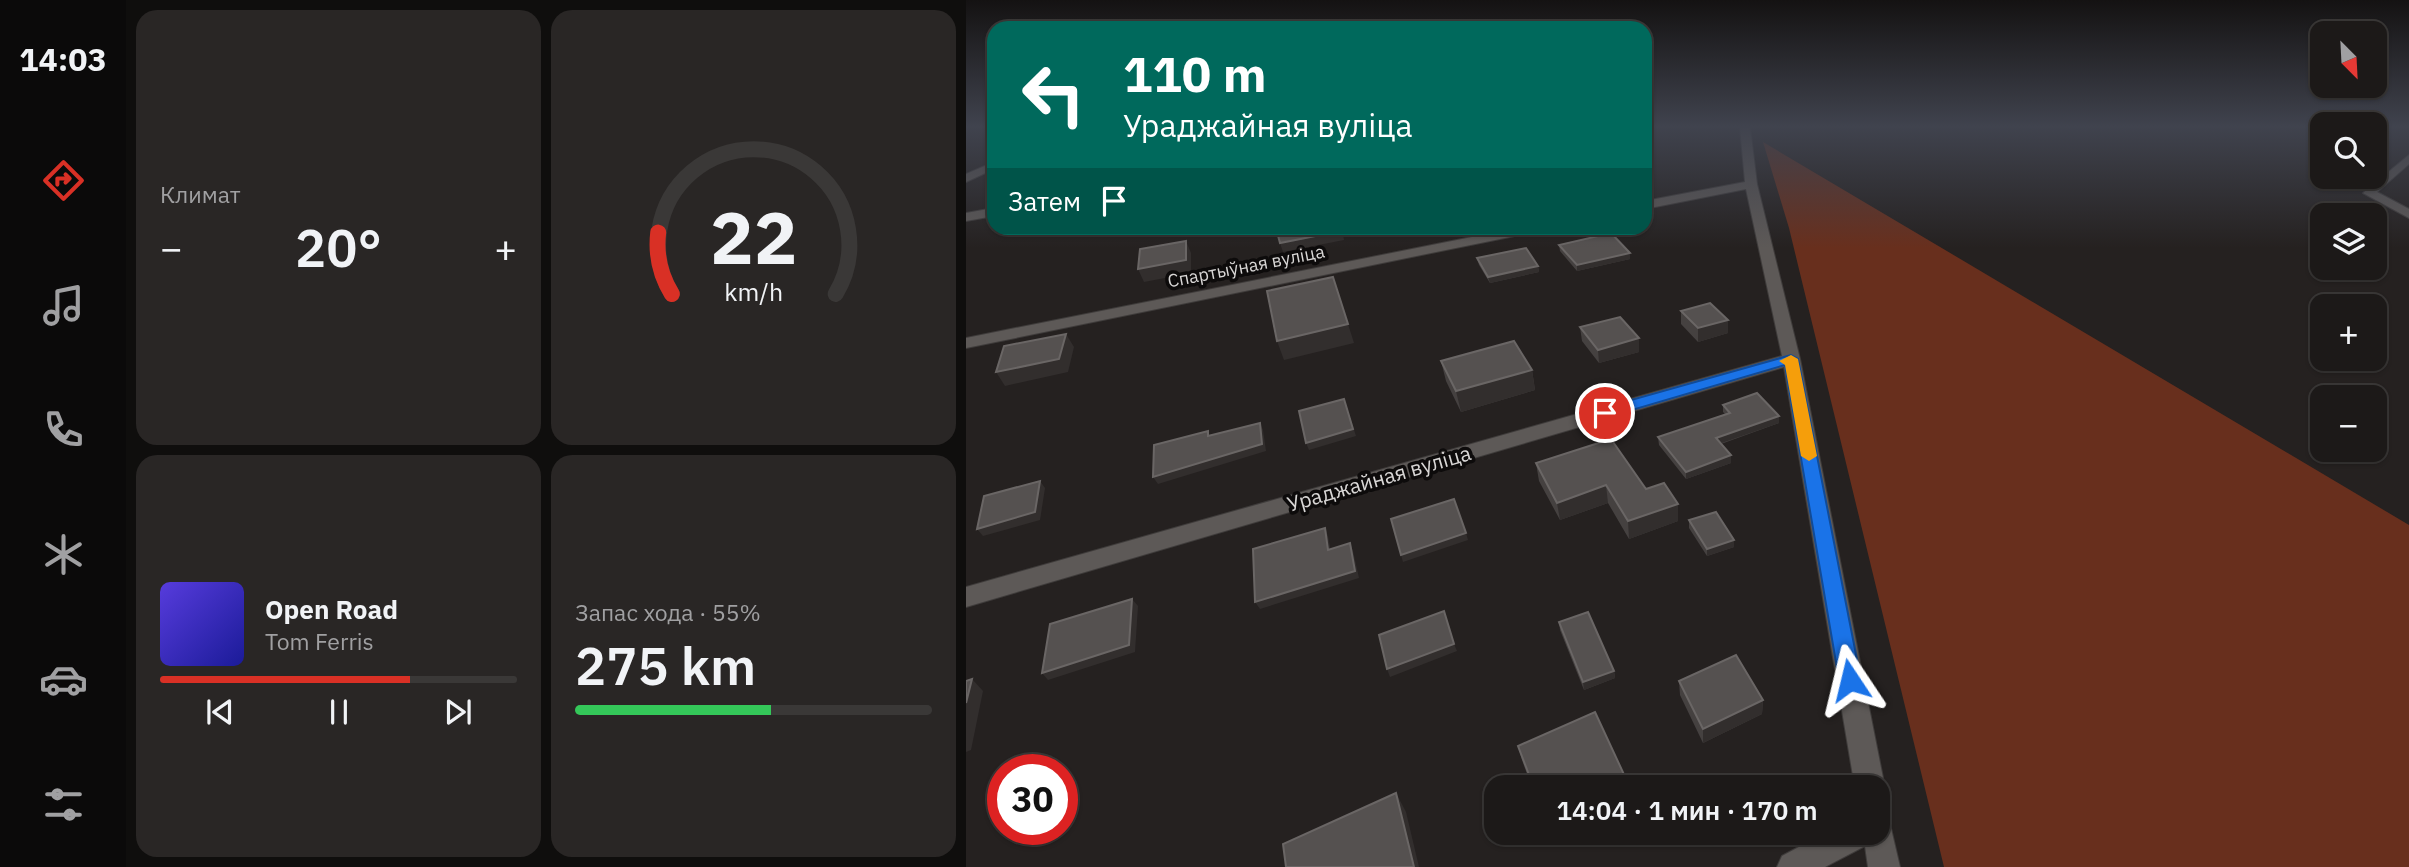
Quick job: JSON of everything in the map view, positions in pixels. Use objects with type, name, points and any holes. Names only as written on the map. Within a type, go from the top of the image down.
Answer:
[{"type":"street","points":[[1749,167],[1791,359],[1868,775]]},
{"type":"street","points":[[2398,167],[2369,193],[2409,214]]},
{"type":"street","points":[[966,178],[987,168]]},
{"type":"street","points":[[1652,204],[1751,184]]},
{"type":"street","points":[[966,217],[987,213]]},
{"type":"street","name":"Спартыўная вуліца","points":[[966,342],[1499,235]]},
{"type":"street","name":"Ураджайная вуліца","points":[[966,597],[1791,359]]},
{"type":"street","points":[[1793,867],[1834,845]]},
{"type":"street","points":[[1880,845],[1884,867]]},
{"type":"shaded area","points":[[1771,167],[1806,167],[2409,525],[2409,867],[1944,867],[1789,228]]},
{"type":"building","points":[[1278,235],[1321,235],[1280,243]]},
{"type":"building","points":[[1613,235],[1630,253],[1577,265],[1559,245]]},
{"type":"building","points":[[1186,241],[1186,260],[1138,269],[1140,249]]},
{"type":"building","points":[[1526,248],[1538,266],[1488,277],[1477,258]]},
{"type":"building","points":[[1333,277],[1348,324],[1277,341],[1267,291]]},
{"type":"building","points":[[1710,303],[1728,320],[1698,328],[1681,311]]},
{"type":"building","points":[[1620,317],[1639,338],[1598,350],[1580,327]]},
{"type":"building","points":[[1066,334],[1059,359],[996,372],[1004,346]]},
{"type":"building","points":[[1514,341],[1532,370],[1456,391],[1441,361]]},
{"type":"building","points":[[1757,393],[1779,416],[1716,438],[1731,455],[1686,472],[1658,437],[1730,413],[1723,405]]},
{"type":"building","points":[[1344,399],[1353,429],[1306,443],[1299,411]]},
{"type":"building","points":[[1260,423],[1262,444],[1153,477],[1154,445],[1208,431],[1208,436]]},
{"type":"building","points":[[1611,439],[1646,489],[1664,483],[1678,504],[1628,521],[1606,485],[1557,503],[1536,463]]},
{"type":"building","points":[[1040,481],[1035,512],[977,529],[984,496]]},
{"type":"building","points":[[1454,499],[1466,533],[1401,555],[1391,519]]},
{"type":"building","points":[[1716,512],[1734,540],[1707,549],[1689,520]]},
{"type":"building","points":[[1325,528],[1328,550],[1350,543],[1355,571],[1255,602],[1253,549]]},
{"type":"building","points":[[1132,599],[1129,645],[1042,673],[1050,624]]},
{"type":"building","points":[[1444,611],[1454,644],[1387,669],[1379,635]]},
{"type":"building","points":[[1588,612],[1614,671],[1583,682],[1559,622]]},
{"type":"building","points":[[1736,655],[1763,700],[1703,729],[1679,681]]},
{"type":"building","points":[[972,679],[966,703],[966,681]]},
{"type":"building","points":[[1595,712],[1624,775],[1529,775],[1518,746]]},
{"type":"building","points":[[1396,793],[1414,867],[1286,867],[1283,844]]},
{"type":"slow traffic","points":[[1786,361],[1791,359],[1809,456]]},
{"type":"route","points":[[1605,413],[1791,359],[1850,680]]}]
